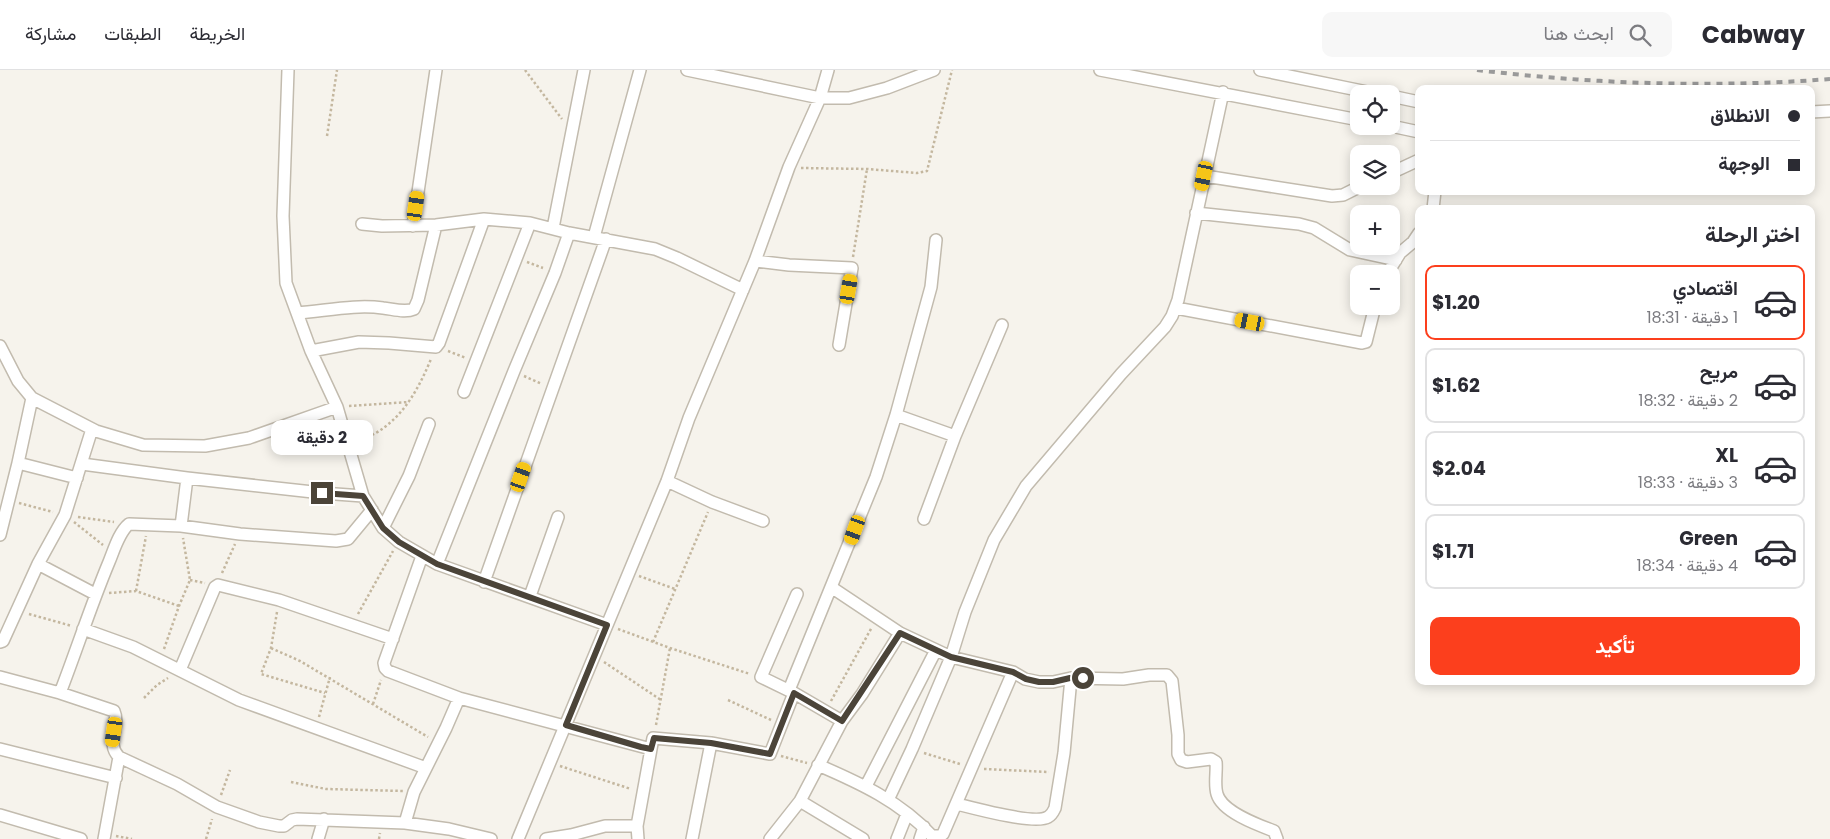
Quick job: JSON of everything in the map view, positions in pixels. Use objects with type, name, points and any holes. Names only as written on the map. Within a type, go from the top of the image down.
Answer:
[{"type":"street","points":[[288,70],[283,216],[286,283],[311,352],[337,407],[363,496],[383,528],[399,542],[437,564],[607,625]]},
{"type":"street","points":[[413,226],[436,70]]},
{"type":"street","points":[[553,228],[584,70]]},
{"type":"street","points":[[594,237],[640,70]]},
{"type":"street","points":[[687,70],[820,98],[849,98],[887,88],[934,70]]},
{"type":"street","points":[[518,839],[667,481],[689,418],[755,261],[789,167],[820,98],[828,70]]},
{"type":"street","points":[[1100,70],[1223,92],[1350,118]]},
{"type":"street","points":[[1260,70],[1350,88]]},
{"type":"street","points":[[888,800],[951,657],[965,612],[994,540],[1026,486],[1121,374],[1165,327],[1176,308],[1223,92]]},
{"type":"street","points":[[1400,98],[1415,101]]},
{"type":"street","points":[[1815,112],[1830,110]]},
{"type":"street","points":[[1400,128],[1415,131]]},
{"type":"street","points":[[1400,168],[1415,162]]},
{"type":"street","points":[[1204,176],[1332,196],[1343,195],[1350,192]]},
{"type":"street","points":[[1196,213],[1299,224],[1314,228],[1345,248],[1396,260]]},
{"type":"street","points":[[311,352],[358,342],[436,347],[484,219]]},
{"type":"street","points":[[362,224],[413,226],[484,219],[530,223],[569,233],[654,249],[743,290]]},
{"type":"street","points":[[464,392],[530,223]]},
{"type":"street","points":[[296,313],[365,307],[409,312],[414,309],[418,300],[436,225]]},
{"type":"street","points":[[437,564],[555,273],[569,233]]},
{"type":"street","points":[[484,582],[551,389],[606,239]]},
{"type":"street","points":[[1393,265],[1400,253],[1415,239]]},
{"type":"street","points":[[422,556],[384,663],[388,671],[459,698],[652,744],[711,743],[770,754],[831,588],[876,477],[896,415],[931,287],[936,240]]},
{"type":"street","points":[[755,261],[789,265],[852,268],[839,346]]},
{"type":"street","points":[[1176,308],[1362,343],[1366,342],[1368,337],[1373,315]]},
{"type":"street","points":[[924,519],[955,436],[1002,325]]},
{"type":"street","points":[[0,346],[18,381],[32,398],[92,429],[143,445],[206,446],[249,438],[337,407]]},
{"type":"street","points":[[0,535],[32,398]]},
{"type":"street","points":[[896,415],[955,436]]},
{"type":"street","points":[[383,528],[408,476],[429,424]]},
{"type":"street","points":[[0,642],[3,641],[38,564],[65,515],[92,429]]},
{"type":"street","points":[[18,462],[77,478]]},
{"type":"street","points":[[82,464],[187,478],[363,496]]},
{"type":"street","points":[[181,526],[187,478]]},
{"type":"street","points":[[667,481],[712,502],[763,521]]},
{"type":"street","points":[[60,693],[95,594],[125,528],[129,524],[181,526],[240,534],[342,541],[348,539],[372,510]]},
{"type":"street","points":[[530,596],[558,517]]},
{"type":"street","points":[[38,564],[95,594]]},
{"type":"street","points":[[180,670],[216,586],[221,585],[279,600],[393,639]]},
{"type":"street","points":[[831,588],[876,619],[936,650],[951,657],[1013,672],[1026,679],[1039,682],[1053,682],[1070,678],[1123,680],[1149,675],[1167,675],[1172,680],[1178,735],[1178,754],[1181,760],[1187,762],[1211,759],[1216,762],[1217,794],[1221,801],[1238,816],[1274,831],[1277,839]]},
{"type":"street","points":[[797,594],[760,677],[792,692],[842,721]]},
{"type":"street","points":[[83,629],[133,647],[239,700],[426,768]]},
{"type":"street","points":[[770,839],[800,801],[842,721],[900,633]]},
{"type":"street","points":[[866,786],[936,650]]},
{"type":"street","points":[[818,765],[866,786],[907,814],[932,836],[940,836],[943,834],[1013,672]]},
{"type":"street","points":[[0,677],[60,693],[114,711],[116,719],[112,745],[114,752],[119,757],[177,784],[217,806],[259,822],[279,826],[284,826],[292,820],[324,819],[405,823],[449,829],[476,838],[491,839]]},
{"type":"street","points":[[956,804],[1007,816],[1046,819],[1051,815],[1055,808],[1060,773],[1070,678]]},
{"type":"street","points":[[405,823],[414,792],[459,698]]},
{"type":"street","points":[[692,839],[711,743]]},
{"type":"street","points":[[638,839],[637,826],[652,744]]},
{"type":"street","points":[[0,749],[116,778]]},
{"type":"street","points":[[104,839],[119,757]]},
{"type":"street","points":[[800,801],[850,835],[863,839]]},
{"type":"street","points":[[897,839],[907,814]]},
{"type":"street","points":[[0,815],[80,839]]},
{"type":"street","points":[[318,839],[324,819]]},
{"type":"street","points":[[546,839],[605,826],[637,826]]},
{"type":"street","points":[[920,839],[924,827]]},
{"type":"path","points":[[327,136],[337,70]]},
{"type":"path","points":[[525,70],[572,132]]},
{"type":"path","points":[[789,167],[867,169],[917,173],[927,171],[952,70]]},
{"type":"path","points":[[852,268],[867,169]]},
{"type":"path","points":[[516,258],[555,273]]},
{"type":"path","points":[[436,347],[477,362]]},
{"type":"path","points":[[348,444],[372,436],[390,424],[410,402],[427,370]]},
{"type":"path","points":[[514,371],[551,389]]},
{"type":"path","points":[[337,407],[410,402]]},
{"type":"path","points":[[8,499],[65,515],[129,524]]},
{"type":"path","points":[[653,642],[712,502]]},
{"type":"path","points":[[65,515],[113,553]]},
{"type":"path","points":[[136,590],[148,525]]},
{"type":"path","points":[[160,660],[190,580],[181,526]]},
{"type":"path","points":[[216,586],[240,534]]},
{"type":"path","points":[[352,624],[399,542]]},
{"type":"path","points":[[629,572],[675,588]]},
{"type":"path","points":[[95,594],[136,590],[179,606]]},
{"type":"path","points":[[279,600],[271,648],[261,674],[325,693]]},
{"type":"path","points":[[18,611],[83,629]]},
{"type":"path","points":[[826,712],[876,619]]},
{"type":"path","points":[[607,625],[670,648],[760,677]]},
{"type":"path","points":[[271,648],[300,661],[330,678],[438,743]]},
{"type":"path","points":[[652,744],[670,648]]},
{"type":"path","points":[[594,656],[661,700]]},
{"type":"path","points":[[373,704],[385,668]]},
{"type":"path","points":[[144,698],[157,685],[180,670]]},
{"type":"path","points":[[316,727],[330,678]]},
{"type":"path","points":[[728,700],[782,724]]},
{"type":"path","points":[[912,749],[971,768],[1060,773]]},
{"type":"path","points":[[770,754],[818,765]]},
{"type":"path","points":[[550,763],[644,793]]},
{"type":"path","points":[[206,839],[230,770]]},
{"type":"path","points":[[291,782],[326,789],[414,792]]},
{"type":"railway","points":[[1477,70],[1565,79],[1654,83],[1698,84],[1830,79]]},
{"type":"route","points":[[322,493],[363,496],[383,528],[399,542],[437,564],[607,625],[566,725],[641,747],[651,749],[654,738],[711,743],[770,754],[794,693],[842,721],[862,694],[900,633],[951,657],[1013,672],[1026,679],[1039,682],[1053,682],[1070,678],[1083,678]]}]
